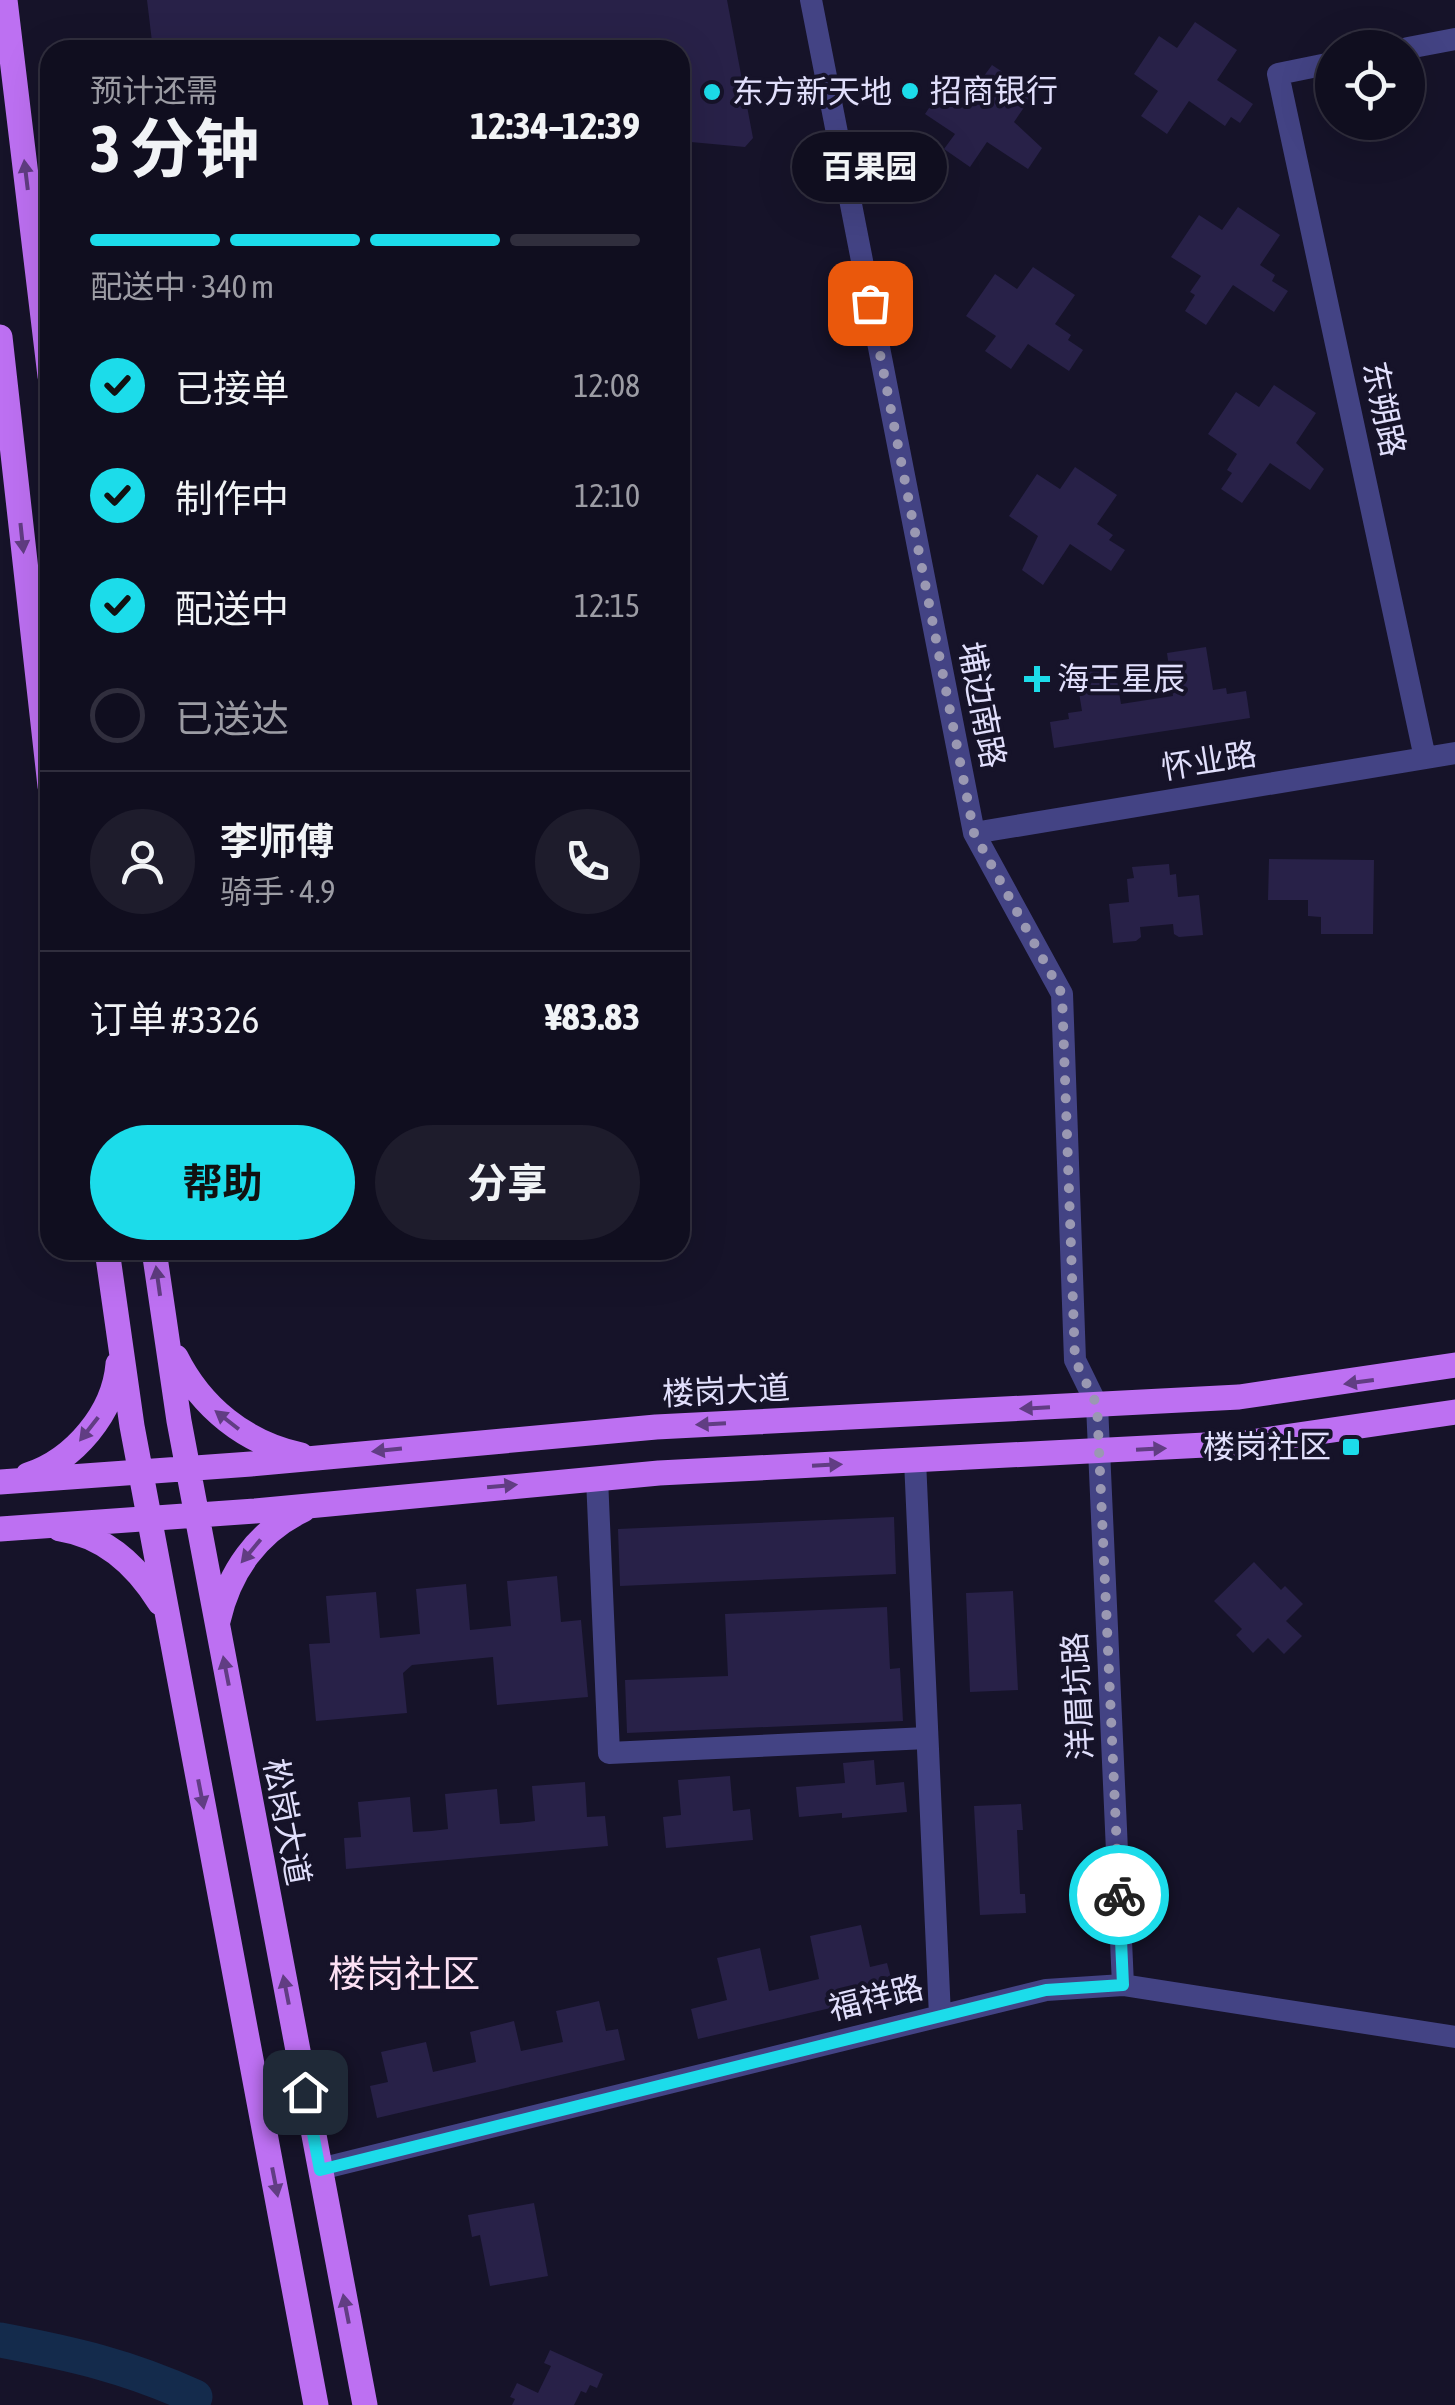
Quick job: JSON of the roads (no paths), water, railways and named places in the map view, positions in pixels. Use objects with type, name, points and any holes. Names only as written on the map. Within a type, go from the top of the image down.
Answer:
[{"type":"main road","points":[[5,0],[40,292]]},
{"type":"main road","points":[[0,337],[40,696]]},
{"type":"main road","points":[[109,1260],[149,1518],[316,2405]]},
{"type":"main road","name":"松岗大道","points":[[155,1260],[196,1515],[364,2405]]},
{"type":"main road","points":[[166,1332],[188,1378],[222,1417],[275,1448],[315,1458]]},
{"type":"main road","points":[[2,1482],[36,1472],[64,1456],[89,1432],[106,1404],[117,1373],[120,1340]]},
{"type":"main road","name":"楼岗大道","points":[[2,1482],[656,1427],[1097,1405],[1306,1390],[1455,1365]]},
{"type":"main road","points":[[5,1529],[597,1478],[1260,1441],[1455,1412]]},
{"type":"main road","points":[[217,1624],[229,1585],[250,1550],[280,1523],[317,1504]]},
{"type":"main road","points":[[5,1529],[40,1526],[70,1530],[111,1549],[145,1579],[161,1604],[171,1632]]},
{"type":"street","name":"埔边南路","points":[[811,0],[974,833],[1062,994],[1075,1360],[1097,1405]]},
{"type":"street","points":[[1425,45],[1455,39]]},
{"type":"street","name":"东朔路","points":[[1315,66],[1278,74],[1426,758]]},
{"type":"street","name":"怀业路","points":[[974,833],[1455,753]]},
{"type":"street","name":"洋眉坑路","points":[[1097,1405],[1123,1985]]},
{"type":"street","points":[[915,1460],[940,2016]]},
{"type":"street","points":[[597,1478],[609,1753],[928,1738]]},
{"type":"street","name":"福祥路","points":[[320,2170],[1046,1990],[1123,1985],[1455,2037]]},
{"type":"waterway","points":[[0,2340],[99,2362],[195,2397]]},
{"type":"place","name":"招商银行","points":[[910,91]]},
{"type":"place","name":"东方新天地","points":[[712,92]]},
{"type":"place","name":"百果园","points":[[870,303]]},
{"type":"place","name":"海王星辰","points":[[1037,679]]},
{"type":"place","name":"楼岗社区","points":[[1351,1447]]},
{"type":"district","name":"楼岗社区","points":[[404,1974]]}]
